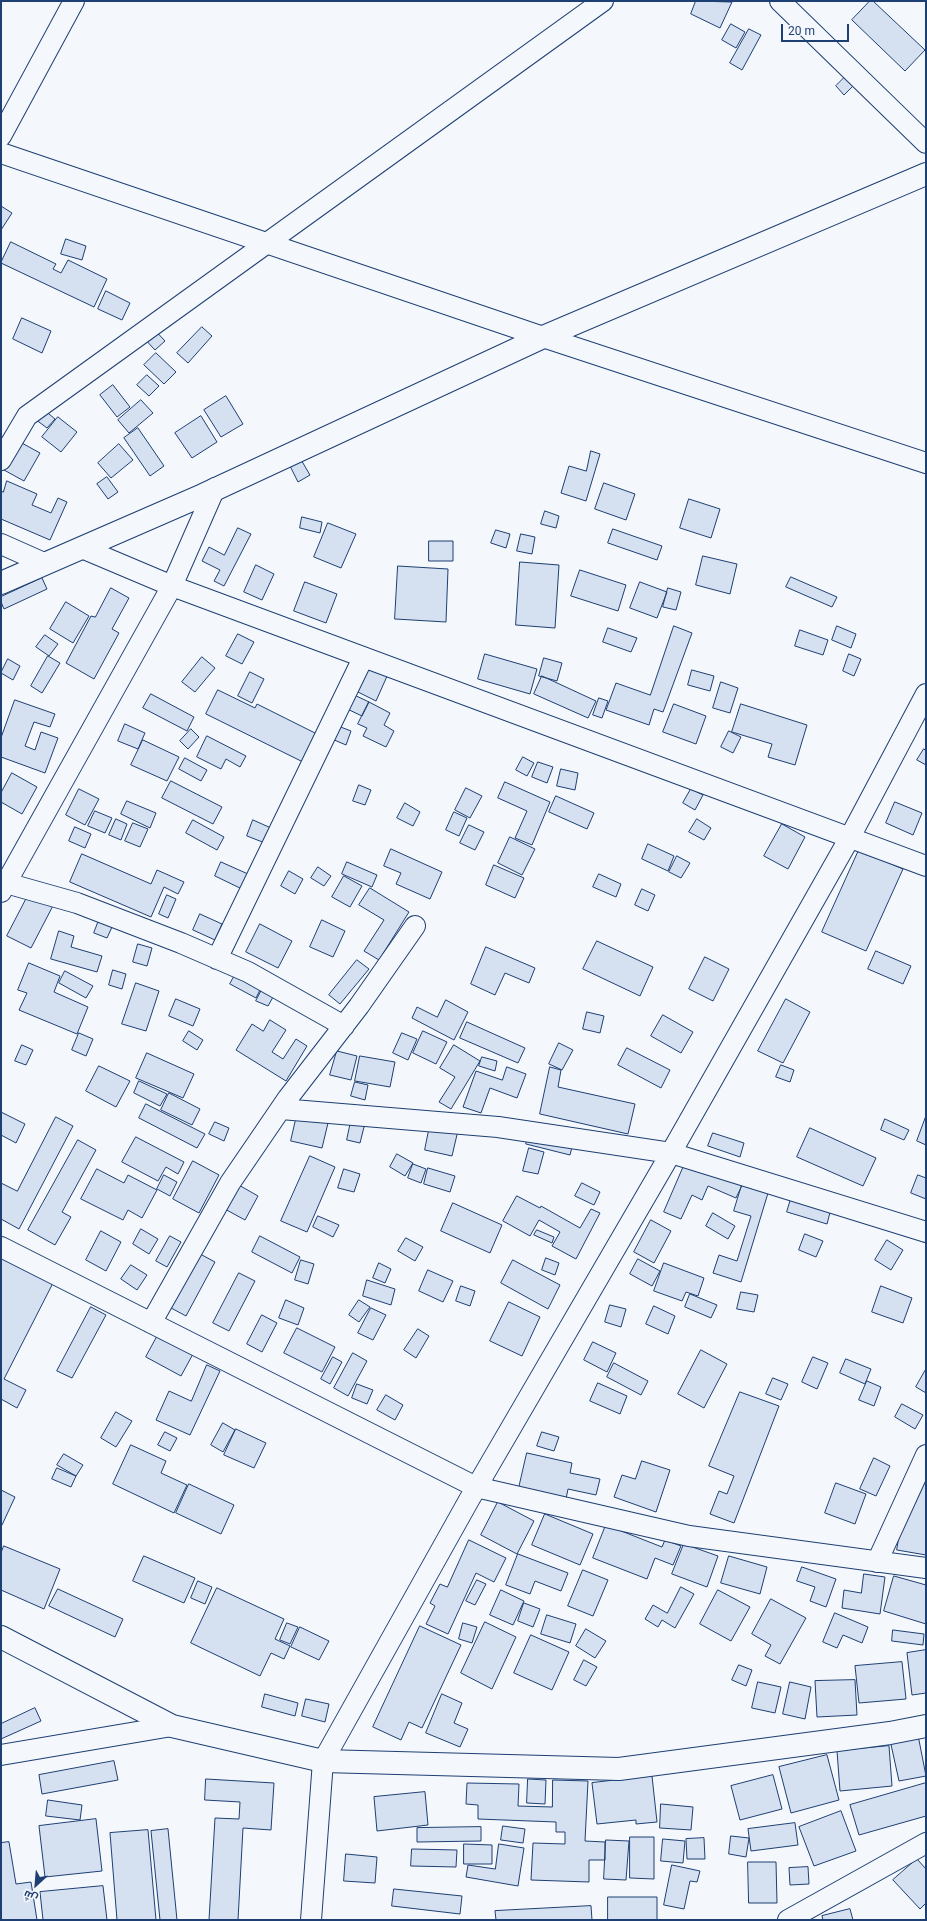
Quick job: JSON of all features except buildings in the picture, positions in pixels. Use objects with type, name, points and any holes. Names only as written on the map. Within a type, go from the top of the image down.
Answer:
[{"type":"street","points":[[1,136],[74,1]]},
{"type":"street","points":[[1,460],[27,416],[603,1]]},
{"type":"street","points":[[780,1],[926,143]]},
{"type":"street","points":[[1,153],[543,337],[926,463]]},
{"type":"street","points":[[1,584],[215,488],[543,337],[926,174]]},
{"type":"street","points":[[215,488],[172,586],[4,888],[77,903],[217,959],[248,972],[344,1026]]},
{"type":"street","points":[[1,544],[46,564]]},
{"type":"street","points":[[82,548],[172,586],[363,658],[849,839],[926,866]]},
{"type":"street","points":[[217,959],[363,658]]},
{"type":"street","points":[[310,1920],[323,1761],[476,1488],[671,1153],[849,839],[926,694]]},
{"type":"street","points":[[151,1323],[230,1182],[281,1109],[344,1026],[415,926]]},
{"type":"street","points":[[281,1109],[498,1128],[671,1153],[926,1232]]},
{"type":"street","points":[[1,1247],[476,1488],[689,1536],[926,1568]]},
{"type":"street","points":[[877,1562],[926,1456]]},
{"type":"street","points":[[1,1637],[172,1726],[323,1761],[619,1769],[890,1733],[926,1726]]},
{"type":"street","points":[[1,1755],[172,1726]]},
{"type":"street","points":[[788,1920],[926,1843]]}]
